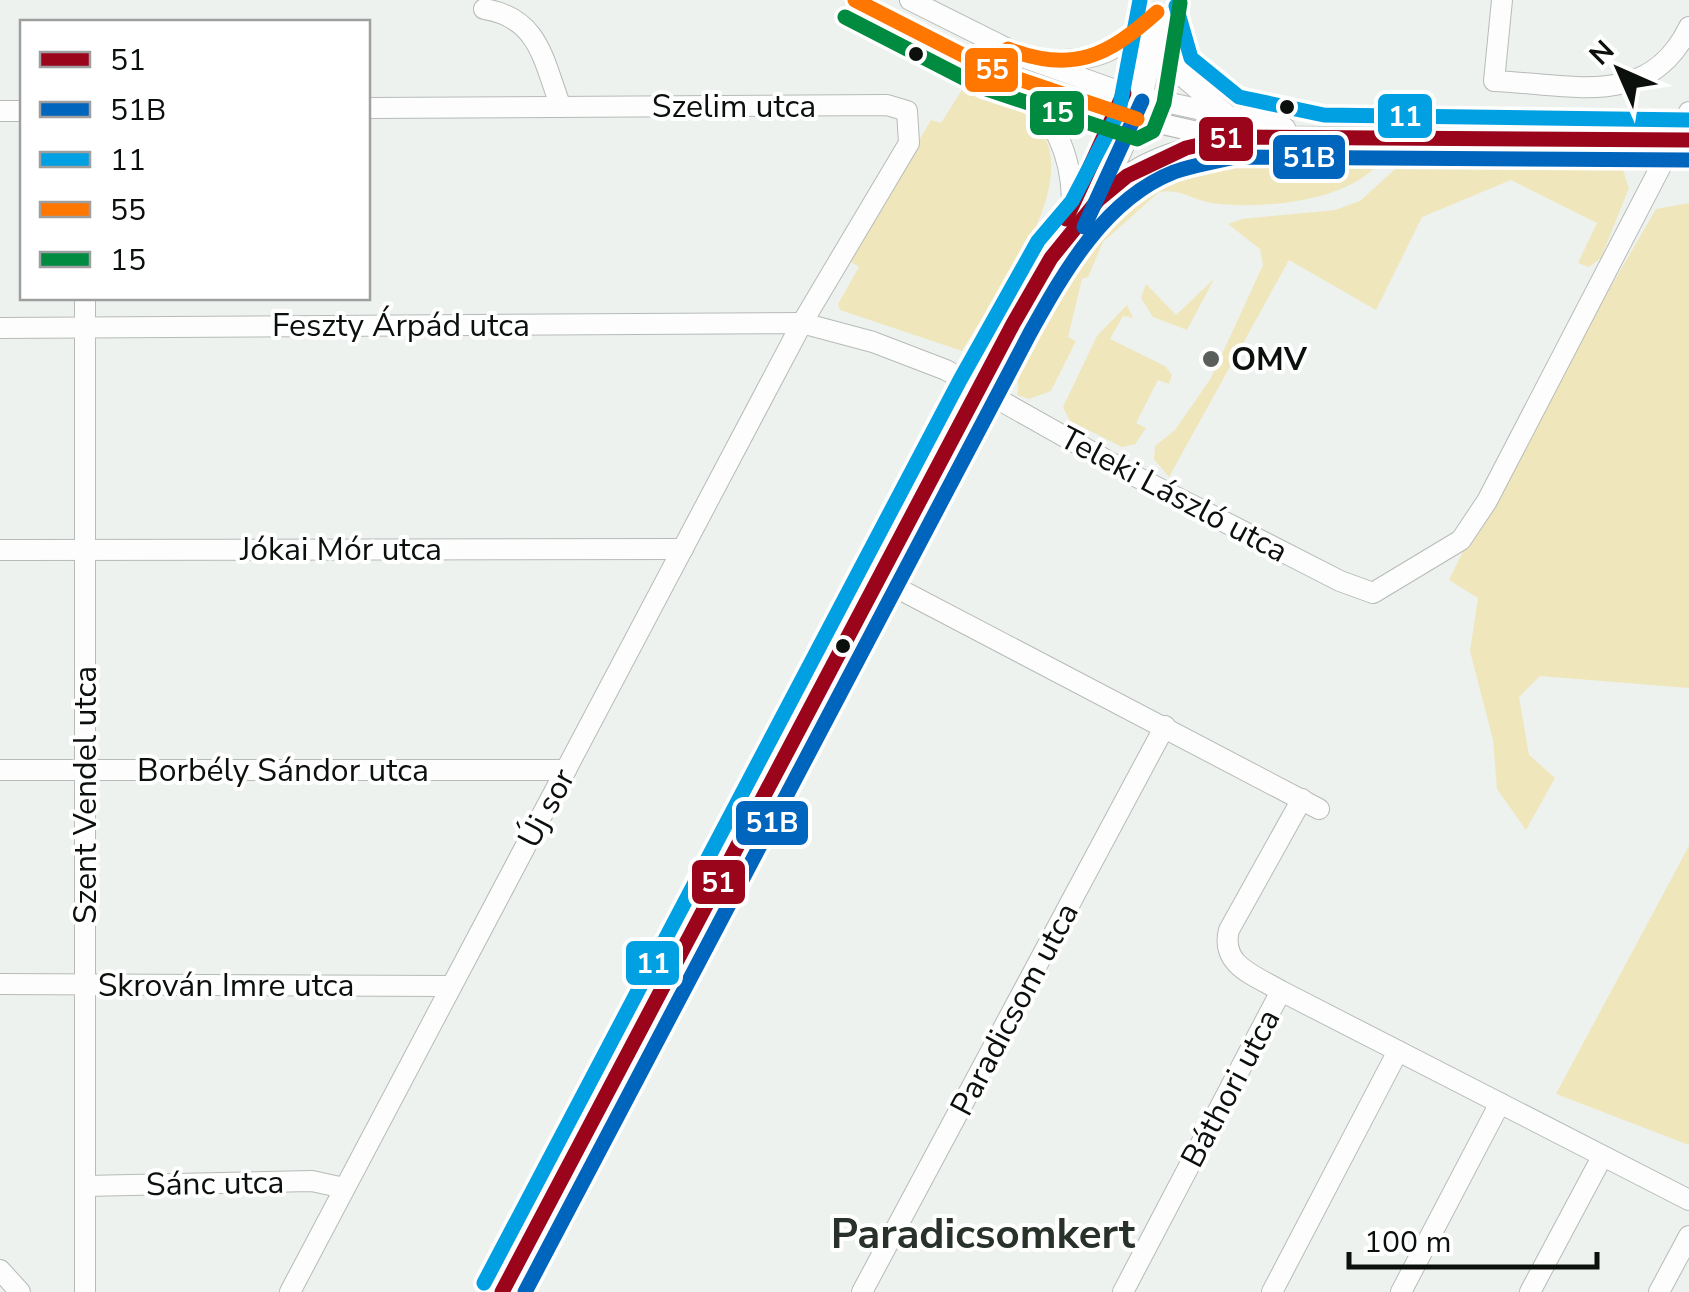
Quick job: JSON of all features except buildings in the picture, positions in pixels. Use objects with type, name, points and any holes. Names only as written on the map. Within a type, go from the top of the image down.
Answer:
[{"type":"street","points":[[854,0],[900,28],[1018,80],[1137,119],[1322,135],[1682,140],[1689,112]]},
{"type":"street","points":[[910,0],[1028,59],[1231,127]]},
{"type":"street","points":[[1502,0],[1494,82],[1621,85],[1644,80],[1671,58],[1689,27]]},
{"type":"street","points":[[1028,59],[1085,61],[1105,55],[1159,6]]},
{"type":"street","points":[[502,1292],[978,389],[1080,207],[1137,119],[1134,96],[1159,6]]},
{"type":"street","points":[[1159,6],[1174,68],[1231,127]]},
{"type":"street","points":[[484,10],[508,13],[523,22],[534,37],[561,107]]},
{"type":"street","points":[[1018,80],[1049,116],[1066,148],[1080,207]]},
{"type":"street","points":[[1080,207],[1115,113],[1134,96]]},
{"type":"street","name":"Szelim utca","points":[[370,108],[887,105],[907,111]]},
{"type":"street","name":"Új sor","points":[[290,1292],[802,324],[909,142],[907,111]]},
{"type":"street","points":[[1080,207],[1162,156],[1231,127]]},
{"type":"street","name":"Teleki László utca","points":[[978,389],[1131,474],[1340,582],[1373,593],[1461,540],[1487,501],[1682,140]]},
{"type":"street","name":"Szent Vendel utca","points":[[85,300],[86,1292]]},
{"type":"street","name":"Feszty Árpád utca","points":[[0,328],[802,324],[916,356],[978,389]]},
{"type":"street","name":"Jókai Mór utca","points":[[0,550],[683,549]]},
{"type":"street","points":[[878,578],[1165,726]]},
{"type":"street","name":"Báthori utca","points":[[1123,1292],[1281,991],[1240,967],[1224,947],[1229,930],[1310,804],[1165,726]]},
{"type":"street","name":"Paradicsom utca","points":[[862,1292],[1165,726]]},
{"type":"street","name":"Borbély Sándor utca","points":[[0,770],[566,770]]},
{"type":"street","name":"Skrován Imre utca","points":[[0,984],[451,986]]},
{"type":"street","points":[[1281,991],[1689,1200]]},
{"type":"street","points":[[1272,1292],[1398,1051]]},
{"type":"street","points":[[1401,1292],[1500,1103]]},
{"type":"street","points":[[1530,1292],[1602,1157]]},
{"type":"street","name":"Sánc utca","points":[[85,1186],[312,1182],[344,1188]]},
{"type":"street","points":[[1660,1292],[1689,1236]]},
{"type":"street","points":[[0,1270],[20,1292]]},
{"type":"shaded area","points":[[965,85],[1015,107],[1032,119],[1050,152],[1050,180],[1029,242],[962,351],[840,310],[838,304],[859,267],[848,260],[931,120],[941,123]]},
{"type":"shaded area","points":[[1229,148],[1322,155],[1384,154],[1372,170],[1354,183],[1307,199],[1232,205],[1159,192],[1103,242],[1088,277],[1082,279],[1068,337],[1076,341],[1051,391],[1029,399],[1017,395],[1016,362],[1027,336],[1060,276],[1104,213],[1151,172],[1173,166],[1176,155]]},
{"type":"shaded area","points":[[1415,151],[1606,153],[1622,167],[1629,188],[1601,258],[1589,267],[1578,263],[1597,223],[1511,180],[1422,217],[1376,310],[1289,260],[1169,477],[1154,459],[1155,446],[1175,430],[1211,378],[1263,265],[1260,249],[1228,224],[1242,219],[1335,210],[1360,201]]},
{"type":"shaded area","points":[[1689,203],[1689,688],[1540,676],[1519,697],[1529,755],[1555,778],[1526,830],[1497,789],[1493,740],[1470,651],[1478,598],[1449,580],[1496,484],[1656,209]]},
{"type":"shaded area","points":[[1214,279],[1187,330],[1153,317],[1141,298],[1146,284],[1176,315]]},
{"type":"shaded area","points":[[1127,305],[1133,318],[1123,316],[1110,339],[1165,366],[1172,375],[1169,384],[1158,380],[1136,423],[1146,428],[1135,444],[1122,447],[1070,421],[1063,407],[1097,336]]},
{"type":"shaded area","points":[[1689,846],[1689,1145],[1556,1094]]},
{"type":"transit line","name":"55","points":[[855,0],[992,70],[1137,119]]},
{"type":"transit line","name":"11","points":[[484,1283],[960,380],[1038,241],[1072,201],[1119,111],[1140,0]]},
{"type":"transit line","name":"15","points":[[845,17],[983,88],[1137,139],[1153,131],[1164,103],[1180,3]]},
{"type":"transit line","name":"11","points":[[1176,6],[1191,58],[1239,97],[1324,115],[1689,120]]},
{"type":"transit line","name":"55","points":[[1008,49],[1052,60],[1088,56],[1122,40],[1157,12]]},
{"type":"transit line","name":"51","points":[[1066,219],[1124,93]]},
{"type":"transit line","name":"51B","points":[[1084,227],[1142,101]]},
{"type":"transit line","name":"51","points":[[502,1292],[1013,324],[1051,258],[1098,200],[1127,176],[1186,148],[1233,137],[1689,140]]},
{"type":"transit line","name":"51B","points":[[525,1292],[1030,333],[1072,262],[1107,219],[1149,184],[1174,172],[1235,157],[1689,160]]},
{"type":"place","name":"OMV","points":[[1211,359]]},
{"type":"district","name":"Paradicsomkert","points":[[983,1233]]}]
